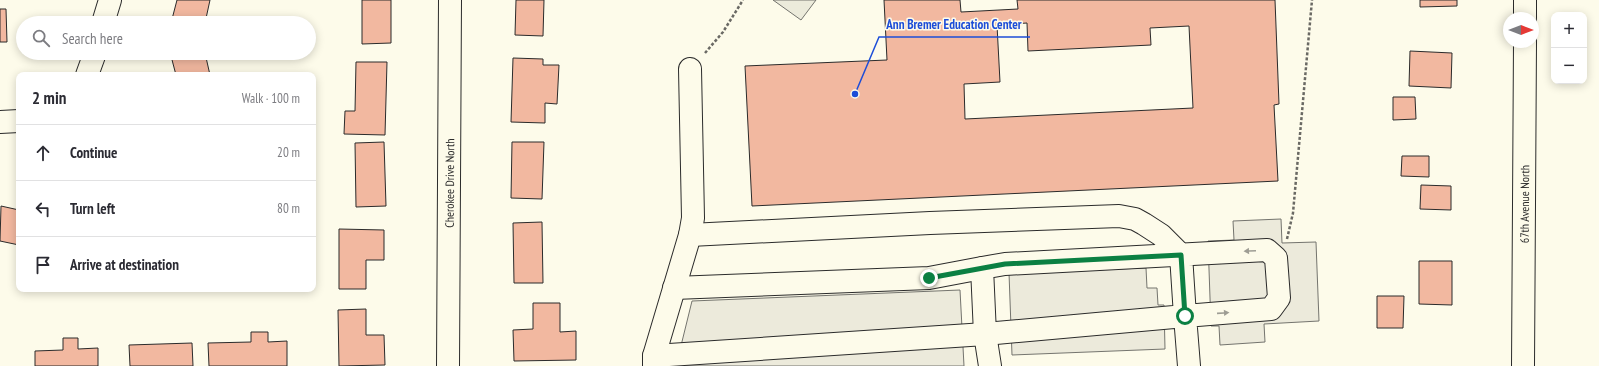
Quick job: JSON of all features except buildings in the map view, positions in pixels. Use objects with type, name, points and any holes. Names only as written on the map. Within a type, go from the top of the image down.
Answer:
[{"type":"street","points":[[105,16],[110,0]]},
{"type":"street","name":"Cherokee Drive North","points":[[448,366],[450,0]]},
{"type":"street","points":[[1525,12],[1526,0]]},
{"type":"street","name":"67th Avenue North","points":[[1523,366],[1525,48]]},
{"type":"street","points":[[89,72],[93,60]]},
{"type":"street","points":[[674,288],[929,278],[1005,264],[1267,250],[1276,258],[1279,298],[1270,309],[654,361],[674,288],[690,235],[694,218],[690,69]]},
{"type":"street","points":[[0,122],[16,121]]},
{"type":"street","points":[[690,235],[930,223],[1119,216],[1135,219],[1161,236],[1181,255],[1189,366]]},
{"type":"street","points":[[982,268],[985,334],[990,366]]},
{"type":"path","points":[[690,69],[723,32],[743,0]]},
{"type":"path","points":[[1276,258],[1288,237],[1293,213],[1312,0]]},
{"type":"shaded area","points":[[773,0],[816,0],[801,20]]},
{"type":"shaded area","points":[[1281,219],[1282,243],[1316,242],[1319,321],[1264,324],[1265,342],[1220,345],[1219,326],[1211,326],[1208,241],[1234,240],[1233,221]]},
{"type":"shaded area","points":[[1146,268],[1147,288],[1157,288],[1158,305],[1164,305],[1165,349],[1012,355],[1009,273]]},
{"type":"shaded area","points":[[960,290],[964,366],[676,366],[692,301]]},
{"type":"place","name":"Ann Bremer Education Center","points":[[855,94]]},
{"type":"route","points":[[929,278],[1005,264],[1181,255],[1185,316]]}]
